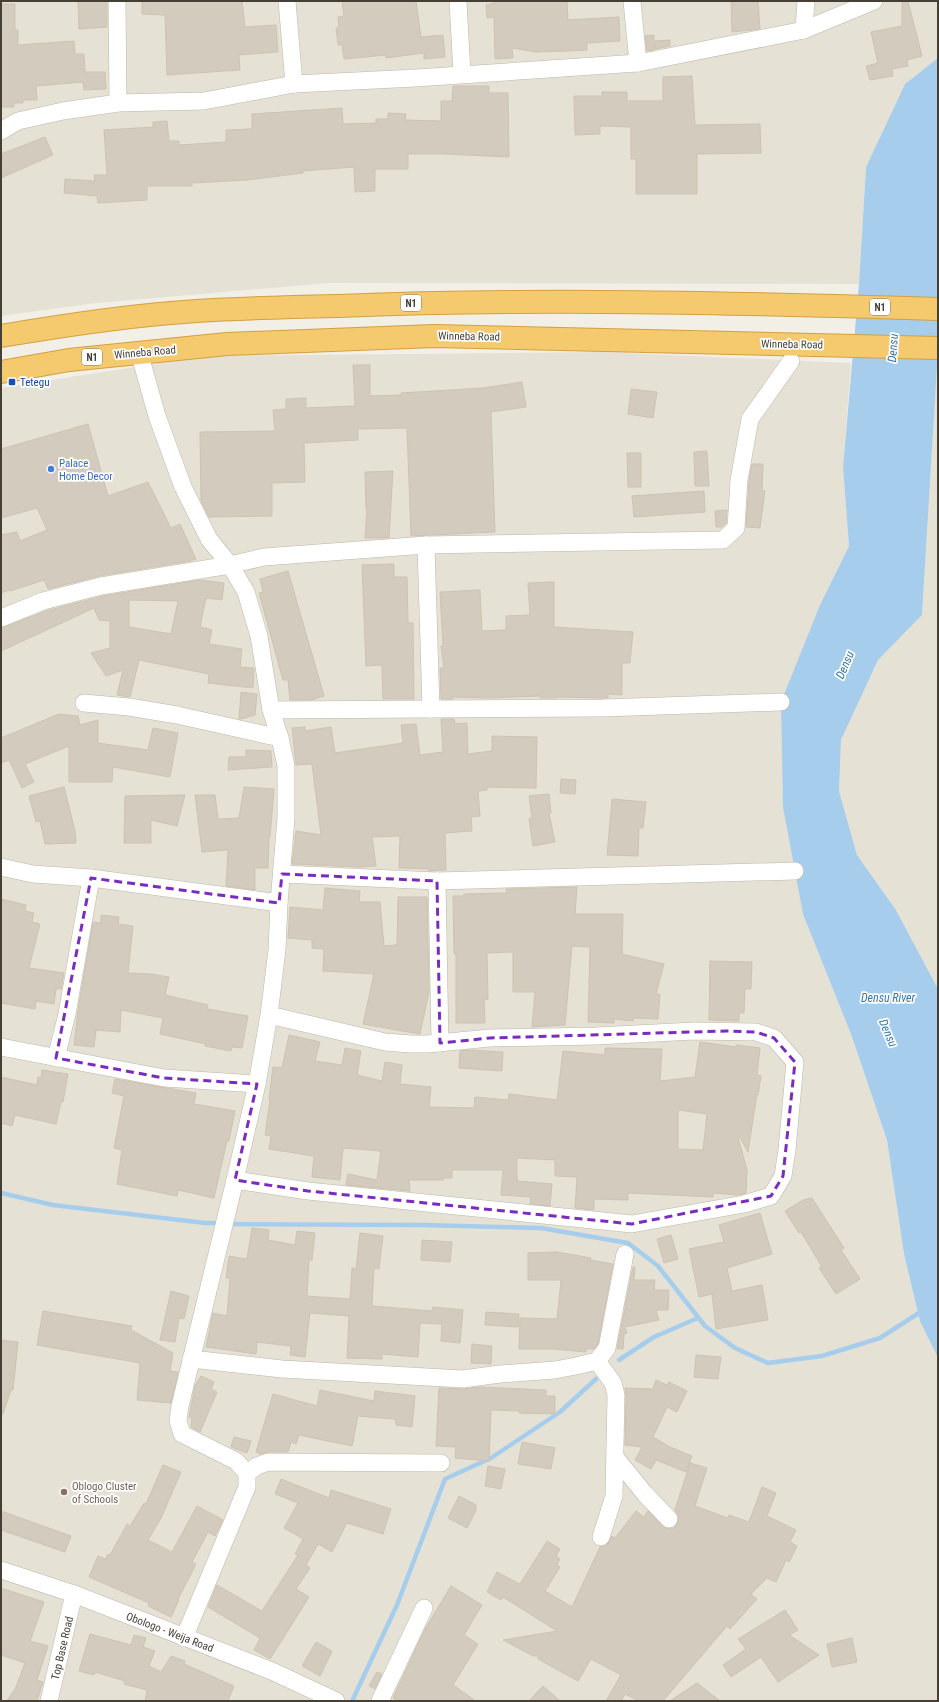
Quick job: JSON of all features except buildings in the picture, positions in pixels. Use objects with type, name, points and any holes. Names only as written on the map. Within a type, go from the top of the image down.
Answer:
[{"type":"highway","name":"N1","points":[[1,336],[59,326],[148,315],[198,311],[386,304],[567,302],[822,305],[938,309]]},
{"type":"highway","name":"Winneba Road","points":[[1,372],[69,360],[227,344],[434,336],[821,344],[938,348]]},
{"type":"street","points":[[117,1],[118,103]]},
{"type":"street","points":[[287,1],[294,84]]},
{"type":"street","points":[[458,1],[462,74]]},
{"type":"street","points":[[632,1],[638,63]]},
{"type":"street","points":[[804,30],[806,1]]},
{"type":"street","points":[[1,131],[18,121],[39,116],[118,103],[204,101],[294,84],[416,78],[638,63],[804,30],[874,1]]},
{"type":"street","points":[[139,352],[156,416],[183,487],[209,539],[230,565],[246,592],[259,636],[271,710],[280,738],[286,766],[286,818],[279,903],[277,950],[269,1015],[257,1084],[191,1359],[178,1421],[182,1434],[236,1461],[247,1473],[247,1486],[184,1638]]},
{"type":"street","points":[[1,618],[43,601],[101,586],[230,565],[264,557],[426,545],[723,540],[736,528],[739,480],[750,419],[791,361]]},
{"type":"street","points":[[426,545],[431,709]]},
{"type":"street","points":[[271,710],[602,708],[781,702]]},
{"type":"street","points":[[84,703],[129,706],[280,738]]},
{"type":"street","points":[[1,867],[33,874],[91,878],[279,903]]},
{"type":"street","points":[[282,874],[437,882],[795,871]]},
{"type":"street","points":[[56,1058],[67,1014],[91,878]]},
{"type":"street","points":[[437,882],[440,1042]]},
{"type":"street","points":[[235,1180],[316,1192],[632,1224],[744,1204],[771,1196],[783,1176],[787,1150],[794,1062],[774,1038],[756,1032],[694,1031],[596,1036],[490,1038],[422,1044],[385,1042],[269,1015]]},
{"type":"street","points":[[1,1047],[164,1078],[257,1084]]},
{"type":"street","points":[[191,1359],[282,1369],[463,1379],[500,1374],[555,1370],[598,1360],[606,1348],[625,1254]]},
{"type":"street","points":[[598,1360],[613,1383],[616,1395],[614,1496],[601,1537]]},
{"type":"street","points":[[615,1457],[645,1494],[669,1519]]},
{"type":"street","points":[[247,1473],[257,1466],[268,1462],[441,1463]]},
{"type":"street","name":"Obologo - Weija Road","points":[[1,1570],[74,1594],[274,1672],[336,1701]]},
{"type":"street","name":"Top Base Road","points":[[49,1701],[74,1594]]},
{"type":"street","points":[[380,1701],[424,1608]]},
{"type":"highlighted area","points":[[282,874],[437,881],[440,1043],[490,1038],[726,1031],[756,1032],[774,1038],[795,1062],[783,1176],[771,1196],[632,1224],[308,1191],[235,1180],[257,1084],[164,1078],[56,1058],[91,878],[279,903]]},
{"type":"shaded area","points":[[1,1],[938,1],[938,58],[905,84],[866,167],[859,284],[328,283],[96,303],[1,316]]},
{"type":"shaded area","points":[[600,352],[851,363],[843,467],[849,546],[820,605],[851,1034],[887,1140],[904,1254],[920,1321],[938,1358],[938,1701],[1,1701],[1,388],[205,356]]},
{"type":"shaded area","points":[[937,363],[938,989],[896,910],[857,855],[839,791],[841,740],[878,660],[922,615]]},
{"type":"water","name":"Densu River","points":[[938,58],[938,350],[922,615],[878,660],[841,740],[839,791],[857,855],[896,910],[938,989],[938,1358],[920,1321],[904,1254],[887,1140],[851,1034],[803,914],[783,807],[781,702],[820,605],[849,546],[843,467],[859,284],[866,167],[905,84]]},
{"type":"waterway","points":[[1,1193],[53,1205],[205,1223],[221,1223]]},
{"type":"waterway","points":[[228,1224],[422,1225],[541,1228],[628,1243],[658,1266],[705,1326],[735,1348],[768,1363],[822,1356],[880,1338],[922,1311]]},
{"type":"waterway","points":[[619,1360],[654,1337],[698,1318]]},
{"type":"waterway","points":[[353,1699],[397,1605],[445,1479],[491,1458],[560,1412],[596,1379]]},
{"type":"place","name":"Tetegu","points":[[12,382]]},
{"type":"place","name":"Palace Home Decor","points":[[51,469]]},
{"type":"place","name":"Oblogo Cluster of Schools","points":[[64,1492]]},
{"type":"water label","name":"Densu","points":[[893,348]]},
{"type":"water label","name":"Densu","points":[[845,665]]},
{"type":"water label","name":"Densu","points":[[888,1033]]}]
